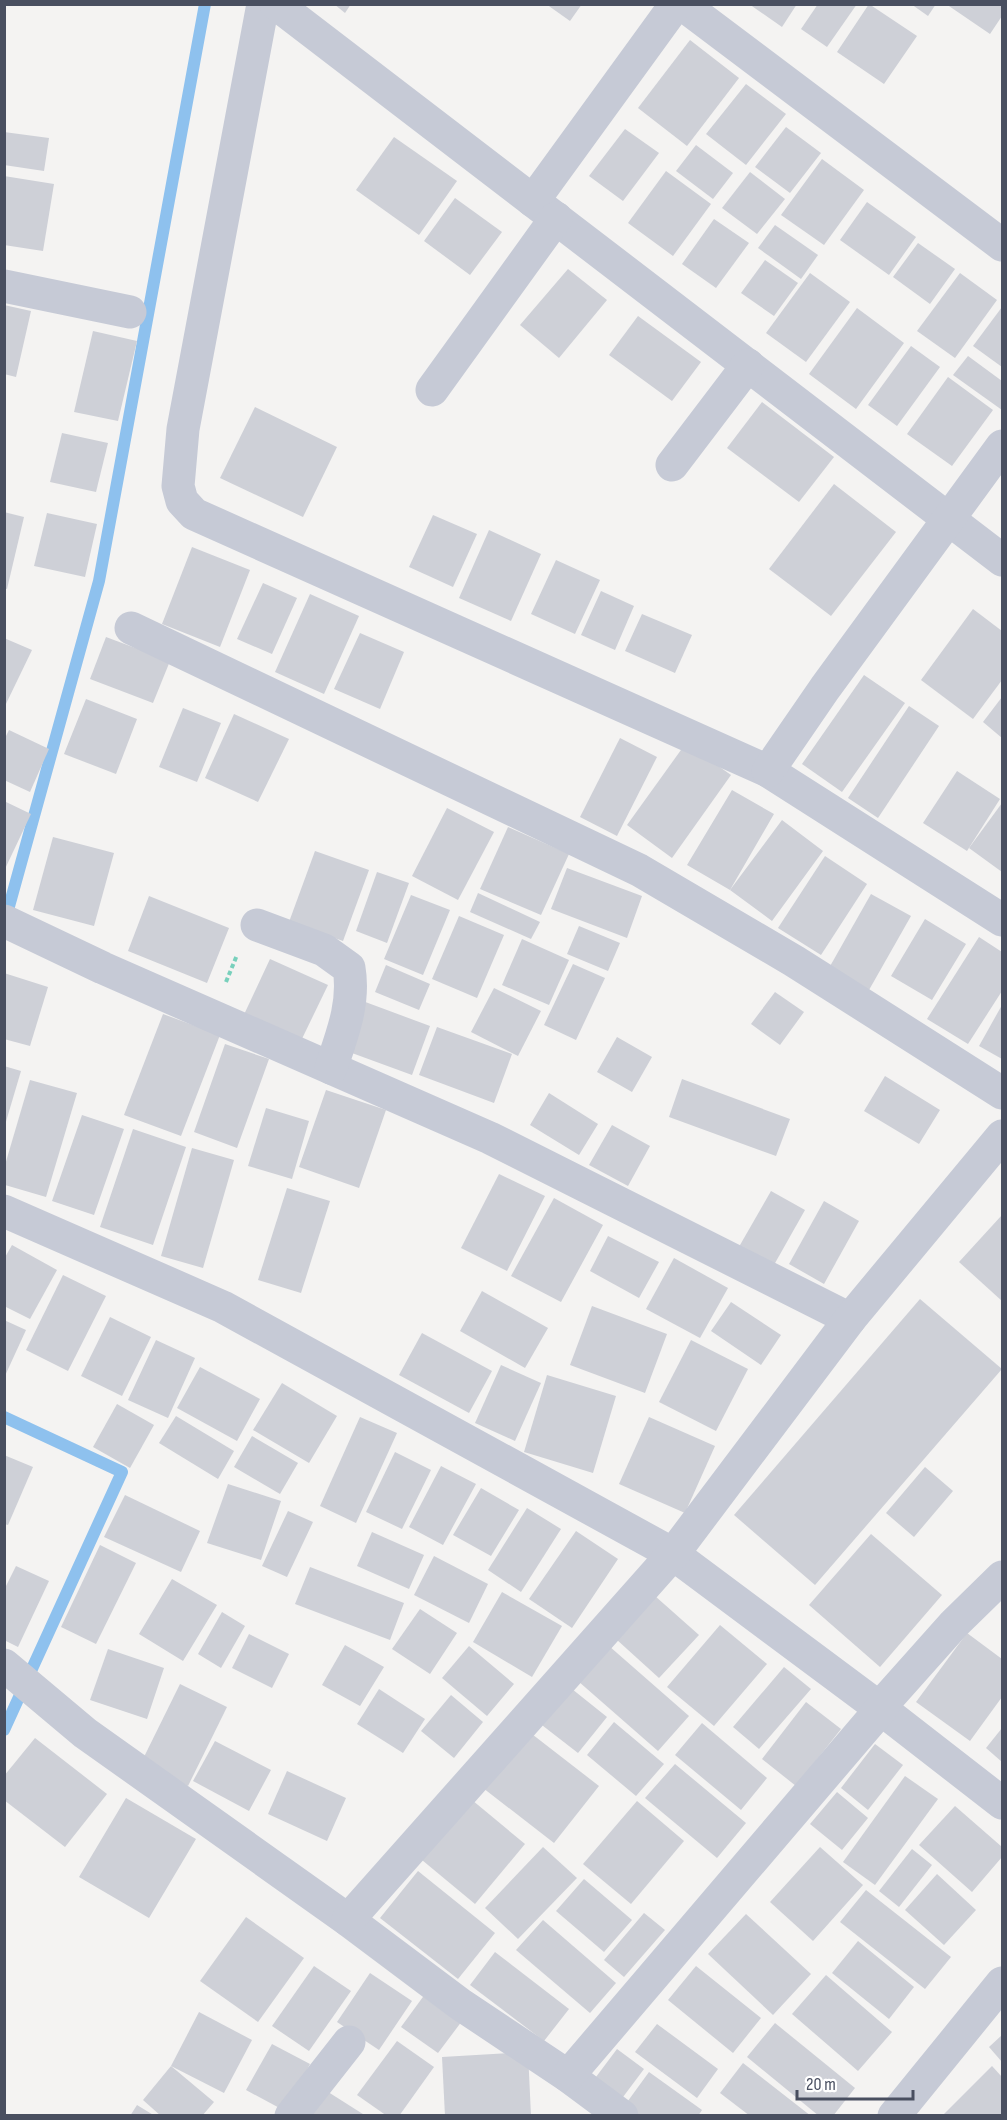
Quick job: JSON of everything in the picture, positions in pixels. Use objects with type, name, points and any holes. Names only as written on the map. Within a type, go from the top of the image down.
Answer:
[{"type":"street","points":[[263,4],[183,429],[178,486],[182,501],[194,514],[768,771],[1002,920]]},
{"type":"street","points":[[276,4],[1002,560]]},
{"type":"street","points":[[432,390],[676,4]]},
{"type":"street","points":[[682,4],[1002,245]]},
{"type":"street","points":[[4,286],[129,312]]},
{"type":"street","points":[[672,465],[748,365]]},
{"type":"street","points":[[768,771],[825,688],[1002,446]]},
{"type":"street","points":[[131,628],[639,870],[794,961],[1002,1094]]},
{"type":"street","points":[[13,925],[103,968],[490,1138],[850,1319]]},
{"type":"street","points":[[257,925],[324,951],[350,969],[352,984],[347,1019],[331,1068]]},
{"type":"street","points":[[348,1920],[673,1554],[850,1319],[1002,1136]]},
{"type":"street","points":[[4,1211],[223,1307],[673,1554],[881,1709],[1002,1803]]},
{"type":"street","points":[[568,2076],[888,1698],[954,1624],[1002,1577]]},
{"type":"street","points":[[7,1666],[86,1733],[348,1920],[460,2004],[622,2115]]},
{"type":"street","points":[[894,2115],[1002,1983]]},
{"type":"street","points":[[291,2115],[349,2042]]},
{"type":"path","points":[[213,1016],[241,945],[257,925]]},
{"type":"building","points":[[334,4],[351,4],[345,13]]},
{"type":"building","points":[[546,4],[582,4],[570,21]]},
{"type":"building","points":[[749,4],[797,4],[782,27]]},
{"type":"building","points":[[818,4],[857,4],[827,47],[801,29]]},
{"type":"building","points":[[869,4],[917,36],[884,84],[837,52]]},
{"type":"building","points":[[911,4],[936,4],[928,16]]},
{"type":"building","points":[[946,4],[1002,4],[1002,16],[990,34]]},
{"type":"building","points":[[690,40],[739,78],[687,146],[638,108]]},
{"type":"building","points":[[746,84],[786,114],[746,165],[706,134]]},
{"type":"building","points":[[786,127],[821,153],[790,193],[755,167]]},
{"type":"building","points":[[625,129],[659,153],[623,201],[589,176]]},
{"type":"building","points":[[4,132],[49,138],[44,171],[4,165]]},
{"type":"building","points":[[394,137],[457,181],[419,235],[356,190]]},
{"type":"building","points":[[696,145],[733,173],[713,199],[676,171]]},
{"type":"building","points":[[822,159],[864,190],[824,245],[781,215]]},
{"type":"building","points":[[666,171],[711,204],[673,256],[628,223]]},
{"type":"building","points":[[750,172],[785,199],[757,234],[722,208]]},
{"type":"building","points":[[4,176],[54,184],[43,251],[4,245]]},
{"type":"building","points":[[455,198],[502,232],[470,275],[424,241]]},
{"type":"building","points":[[867,202],[916,237],[889,275],[840,240]]},
{"type":"building","points":[[714,219],[749,243],[716,288],[682,264]]},
{"type":"building","points":[[775,225],[818,255],[801,279],[758,248]]},
{"type":"building","points":[[918,243],[955,269],[930,304],[893,277]]},
{"type":"building","points":[[765,260],[798,283],[774,316],[741,293]]},
{"type":"building","points":[[568,269],[607,300],[559,358],[520,325]]},
{"type":"building","points":[[810,273],[850,302],[806,362],[766,333]]},
{"type":"building","points":[[960,273],[997,300],[955,358],[917,331]]},
{"type":"building","points":[[4,305],[31,311],[16,377],[4,374]]},
{"type":"building","points":[[1002,307],[1002,367],[973,346]]},
{"type":"building","points":[[857,308],[904,343],[856,409],[809,374]]},
{"type":"building","points":[[638,316],[701,362],[672,401],[609,355]]},
{"type":"building","points":[[93,331],[137,341],[118,421],[74,412]]},
{"type":"building","points":[[911,346],[940,367],[897,426],[868,405]]},
{"type":"building","points":[[968,356],[1002,381],[1002,410],[953,375]]},
{"type":"building","points":[[948,377],[993,410],[952,466],[907,434]]},
{"type":"building","points":[[762,402],[834,457],[799,502],[727,448]]},
{"type":"building","points":[[255,407],[337,447],[303,517],[220,478]]},
{"type":"building","points":[[62,433],[108,443],[96,492],[50,482]]},
{"type":"building","points":[[834,484],[896,532],[831,616],[769,569]]},
{"type":"building","points":[[4,512],[24,517],[7,589],[4,588]]},
{"type":"building","points":[[47,513],[97,524],[85,577],[34,566]]},
{"type":"building","points":[[433,515],[477,534],[453,587],[409,567]]},
{"type":"building","points":[[489,530],[541,554],[511,621],[459,598]]},
{"type":"building","points":[[192,547],[250,570],[220,647],[162,624]]},
{"type":"building","points":[[556,560],[600,580],[575,634],[531,614]]},
{"type":"building","points":[[263,583],[297,598],[272,654],[237,639]]},
{"type":"building","points":[[601,591],[634,606],[615,650],[581,635]]},
{"type":"building","points":[[310,594],[359,616],[324,694],[275,672]]},
{"type":"building","points":[[973,609],[1002,631],[1002,680],[973,719],[921,680]]},
{"type":"building","points":[[642,614],[692,635],[675,673],[625,651]]},
{"type":"building","points":[[360,633],[404,652],[380,709],[334,689]]},
{"type":"building","points":[[106,637],[170,661],[153,703],[90,679]]},
{"type":"building","points":[[4,638],[32,650],[4,708]]},
{"type":"building","points":[[864,675],[905,703],[842,792],[802,764]]},
{"type":"building","points":[[1002,697],[1002,738],[983,722]]},
{"type":"building","points":[[86,699],[137,719],[116,774],[64,754]]},
{"type":"building","points":[[909,706],[939,726],[878,818],[848,798]]},
{"type":"building","points":[[183,708],[221,723],[197,782],[159,767]]},
{"type":"building","points":[[234,714],[289,739],[258,802],[205,778]]},
{"type":"building","points":[[9,730],[49,749],[30,792],[4,780],[4,740]]},
{"type":"building","points":[[620,738],[657,757],[617,836],[580,817]]},
{"type":"building","points":[[686,743],[731,775],[672,858],[627,825]]},
{"type":"building","points":[[957,771],[1000,799],[967,851],[923,823]]},
{"type":"building","points":[[732,790],[774,814],[730,890],[687,865]]},
{"type":"building","points":[[4,801],[31,814],[4,871]]},
{"type":"building","points":[[1002,803],[1002,872],[969,848]]},
{"type":"building","points":[[447,808],[494,832],[458,900],[412,876]]},
{"type":"building","points":[[782,820],[823,851],[772,921],[730,890]]},
{"type":"building","points":[[508,827],[569,854],[541,915],[480,889]]},
{"type":"building","points":[[53,837],[114,853],[94,926],[33,910]]},
{"type":"building","points":[[315,851],[369,870],[343,941],[289,922]]},
{"type":"building","points":[[825,856],[867,884],[821,955],[778,928]]},
{"type":"building","points":[[567,868],[642,896],[627,938],[551,909]]},
{"type":"building","points":[[377,872],[409,883],[387,943],[356,931]]},
{"type":"building","points":[[478,893],[540,922],[531,939],[470,912]]},
{"type":"building","points":[[871,894],[911,916],[869,990],[829,968]]},
{"type":"building","points":[[411,895],[450,910],[423,975],[384,959]]},
{"type":"building","points":[[149,896],[229,928],[207,983],[128,951]]},
{"type":"building","points":[[459,916],[504,935],[477,998],[432,979]]},
{"type":"building","points":[[925,919],[966,944],[932,1000],[891,976]]},
{"type":"building","points":[[579,926],[620,943],[608,971],[567,954]]},
{"type":"building","points":[[979,937],[1002,952],[1002,991],[968,1044],[927,1019]]},
{"type":"building","points":[[522,939],[569,960],[549,1005],[502,985]]},
{"type":"building","points":[[270,959],[328,985],[298,1047],[241,1021]]},
{"type":"building","points":[[573,964],[605,978],[576,1040],[544,1025]]},
{"type":"building","points":[[386,965],[430,984],[419,1010],[375,992]]},
{"type":"building","points":[[4,973],[48,987],[30,1046],[4,1039]]},
{"type":"building","points":[[494,988],[541,1011],[518,1056],[471,1032]]},
{"type":"building","points":[[775,992],[804,1012],[780,1045],[751,1024]]},
{"type":"building","points":[[360,1000],[430,1026],[412,1075],[341,1049]]},
{"type":"building","points":[[1002,1005],[1002,1059],[979,1046]]},
{"type":"building","points":[[163,1014],[220,1035],[181,1136],[124,1115]]},
{"type":"building","points":[[437,1027],[512,1054],[494,1103],[419,1075]]},
{"type":"building","points":[[617,1037],[652,1057],[632,1092],[597,1072]]},
{"type":"building","points":[[225,1044],[269,1059],[237,1148],[194,1132]]},
{"type":"building","points":[[4,1066],[21,1071],[5,1125],[4,1125]]},
{"type":"building","points":[[885,1076],[940,1110],[919,1144],[864,1111]]},
{"type":"building","points":[[682,1079],[790,1119],[776,1156],[669,1117]]},
{"type":"building","points":[[30,1080],[77,1093],[46,1197],[5,1185],[5,1165]]},
{"type":"building","points":[[326,1090],[386,1110],[359,1188],[299,1167]]},
{"type":"building","points":[[549,1093],[598,1124],[579,1155],[530,1125]]},
{"type":"building","points":[[266,1108],[309,1121],[292,1179],[248,1166]]},
{"type":"building","points":[[82,1115],[124,1129],[94,1215],[52,1201]]},
{"type":"building","points":[[612,1125],[650,1146],[628,1186],[589,1165]]},
{"type":"building","points":[[133,1129],[186,1147],[153,1245],[100,1227]]},
{"type":"building","points":[[192,1148],[234,1160],[203,1268],[161,1256]]},
{"type":"building","points":[[499,1174],[545,1196],[507,1271],[461,1248]]},
{"type":"building","points":[[287,1188],[330,1201],[301,1293],[258,1280]]},
{"type":"building","points":[[771,1191],[805,1210],[770,1272],[736,1252]]},
{"type":"building","points":[[554,1198],[603,1225],[561,1302],[511,1276]]},
{"type":"building","points":[[824,1201],[859,1221],[824,1284],[789,1264]]},
{"type":"building","points":[[1002,1215],[1002,1301],[959,1262]]},
{"type":"building","points":[[608,1236],[659,1262],[639,1298],[590,1271]]},
{"type":"building","points":[[12,1245],[57,1270],[30,1319],[4,1306],[4,1259]]},
{"type":"building","points":[[674,1258],[728,1288],[700,1338],[646,1309]]},
{"type":"building","points":[[63,1275],[106,1296],[68,1371],[26,1350]]},
{"type":"building","points":[[482,1291],[548,1328],[525,1368],[460,1331]]},
{"type":"building","points":[[920,1299],[1002,1369],[815,1585],[734,1515]]},
{"type":"building","points":[[731,1302],[781,1335],[761,1365],[711,1331]]},
{"type":"building","points":[[592,1306],[667,1334],[645,1393],[570,1365]]},
{"type":"building","points":[[110,1317],[151,1337],[122,1396],[81,1376]]},
{"type":"building","points":[[4,1320],[26,1330],[4,1378]]},
{"type":"building","points":[[422,1333],[492,1371],[469,1413],[399,1375]]},
{"type":"building","points":[[156,1340],[195,1358],[168,1418],[128,1400]]},
{"type":"building","points":[[691,1340],[748,1369],[716,1431],[659,1402]]},
{"type":"building","points":[[501,1365],[541,1383],[515,1441],[475,1423]]},
{"type":"building","points":[[200,1367],[260,1399],[237,1441],[177,1408]]},
{"type":"building","points":[[547,1375],[616,1396],[593,1473],[524,1452]]},
{"type":"building","points":[[282,1383],[337,1416],[309,1463],[253,1430]]},
{"type":"building","points":[[117,1404],[154,1425],[130,1468],[93,1447]]},
{"type":"building","points":[[176,1416],[234,1451],[218,1479],[159,1443]]},
{"type":"building","points":[[360,1417],[397,1433],[356,1523],[320,1506]]},
{"type":"building","points":[[649,1417],[715,1446],[685,1513],[619,1484]]},
{"type":"building","points":[[252,1436],[298,1463],[280,1494],[234,1467]]},
{"type":"building","points":[[395,1452],[431,1470],[402,1529],[366,1512]]},
{"type":"building","points":[[4,1455],[33,1467],[8,1525],[4,1524]]},
{"type":"building","points":[[441,1466],[476,1484],[443,1545],[409,1527]]},
{"type":"building","points":[[925,1467],[953,1491],[914,1537],[886,1513]]},
{"type":"building","points":[[228,1484],[281,1501],[261,1560],[207,1543]]},
{"type":"building","points":[[481,1488],[519,1510],[491,1556],[453,1535]]},
{"type":"building","points":[[125,1495],[200,1531],[181,1572],[104,1537]]},
{"type":"building","points":[[527,1508],[561,1529],[521,1592],[488,1570]]},
{"type":"building","points":[[288,1511],[313,1522],[287,1577],[262,1566]]},
{"type":"building","points":[[576,1531],[618,1559],[572,1628],[529,1599]]},
{"type":"building","points":[[372,1532],[424,1555],[409,1589],[357,1566]]},
{"type":"building","points":[[871,1534],[942,1595],[880,1667],[809,1605]]},
{"type":"building","points":[[100,1545],[136,1563],[96,1644],[61,1627]]},
{"type":"building","points":[[434,1556],[488,1584],[469,1623],[414,1595]]},
{"type":"building","points":[[16,1566],[49,1581],[18,1647],[4,1640],[4,1590]]},
{"type":"building","points":[[310,1567],[404,1603],[390,1640],[295,1604]]},
{"type":"building","points":[[172,1579],[217,1605],[183,1661],[139,1634]]},
{"type":"building","points":[[502,1592],[562,1626],[532,1677],[473,1642]]},
{"type":"building","points":[[655,1596],[699,1635],[659,1678],[616,1639]]},
{"type":"building","points":[[420,1609],[457,1633],[430,1674],[392,1649]]},
{"type":"building","points":[[222,1612],[245,1626],[221,1668],[198,1654]]},
{"type":"building","points":[[720,1625],[767,1664],[714,1726],[667,1687]]},
{"type":"building","points":[[967,1633],[1002,1659],[1002,1697],[970,1741],[916,1702]]},
{"type":"building","points":[[249,1634],[289,1654],[272,1688],[232,1668]]},
{"type":"building","points":[[345,1645],[384,1667],[360,1706],[322,1685]]},
{"type":"building","points":[[469,1646],[514,1684],[487,1716],[442,1678]]},
{"type":"building","points":[[609,1646],[689,1716],[658,1751],[578,1681]]},
{"type":"building","points":[[108,1649],[164,1668],[147,1719],[90,1700]]},
{"type":"building","points":[[784,1667],[811,1689],[759,1749],[733,1727]]},
{"type":"building","points":[[180,1684],[227,1707],[188,1786],[141,1763]]},
{"type":"building","points":[[567,1685],[607,1717],[578,1753],[538,1722]]},
{"type":"building","points":[[379,1689],[425,1719],[403,1753],[357,1724]]},
{"type":"building","points":[[451,1695],[483,1722],[454,1758],[421,1731]]},
{"type":"building","points":[[806,1702],[841,1729],[796,1786],[762,1759]]},
{"type":"building","points":[[614,1722],[664,1764],[636,1796],[587,1755]]},
{"type":"building","points":[[702,1723],[767,1778],[741,1810],[675,1755]]},
{"type":"building","points":[[1002,1728],[1002,1762],[986,1748]]},
{"type":"building","points":[[528,1731],[599,1786],[554,1843],[483,1788]]},
{"type":"building","points":[[35,1738],[107,1794],[65,1847],[4,1800],[4,1776]]},
{"type":"building","points":[[215,1741],[271,1770],[249,1811],[193,1781]]},
{"type":"building","points":[[875,1744],[903,1765],[868,1810],[841,1788]]},
{"type":"building","points":[[675,1764],[746,1823],[717,1858],[645,1798]]},
{"type":"building","points":[[287,1771],[346,1798],[327,1841],[268,1814]]},
{"type":"building","points":[[905,1776],[938,1799],[875,1885],[843,1862]]},
{"type":"building","points":[[837,1792],[868,1818],[842,1850],[810,1824]]},
{"type":"building","points":[[126,1798],[196,1839],[149,1918],[79,1877]]},
{"type":"building","points":[[472,1800],[525,1844],[475,1904],[422,1860]]},
{"type":"building","points":[[637,1801],[684,1841],[631,1904],[583,1864]]},
{"type":"building","points":[[955,1806],[1002,1847],[1002,1857],[972,1892],[919,1845]]},
{"type":"building","points":[[543,1847],[577,1878],[518,1939],[485,1908]]},
{"type":"building","points":[[820,1847],[863,1885],[813,1941],[770,1902]]},
{"type":"building","points":[[912,1849],[932,1865],[899,1907],[879,1891]]},
{"type":"building","points":[[418,1871],[495,1933],[458,1979],[380,1918]]},
{"type":"building","points":[[937,1874],[976,1910],[944,1945],[905,1910]]},
{"type":"building","points":[[584,1879],[632,1920],[604,1952],[556,1911]]},
{"type":"building","points":[[866,1890],[951,1957],[925,1989],[840,1922]]},
{"type":"building","points":[[644,1913],[665,1930],[624,1977],[604,1960]]},
{"type":"building","points":[[746,1914],[811,1974],[773,2015],[708,1954]]},
{"type":"building","points":[[246,1917],[304,1958],[258,2022],[200,1981]]},
{"type":"building","points":[[543,1920],[616,1983],[590,2013],[516,1950]]},
{"type":"building","points":[[858,1941],[914,1987],[889,2019],[832,1973]]},
{"type":"building","points":[[495,1952],[569,2009],[544,2041],[470,1985]]},
{"type":"building","points":[[314,1966],[351,1991],[309,2051],[272,2026]]},
{"type":"building","points":[[696,1966],[761,2018],[733,2053],[668,2000]]},
{"type":"building","points":[[370,1973],[412,2001],[379,2050],[337,2022]]},
{"type":"building","points":[[826,1975],[892,2032],[858,2071],[792,2014]]},
{"type":"building","points":[[428,1990],[465,2017],[438,2053],[401,2027]]},
{"type":"building","points":[[199,2012],[252,2040],[224,2093],[171,2066]]},
{"type":"building","points":[[775,2023],[855,2088],[833,2116],[819,2116],[747,2057]]},
{"type":"building","points":[[657,2024],[718,2069],[697,2098],[635,2052]]},
{"type":"building","points":[[1002,2035],[1002,2062],[989,2047]]},
{"type":"building","points":[[397,2041],[434,2067],[399,2116],[387,2116],[357,2095]]},
{"type":"building","points":[[272,2044],[310,2064],[285,2111],[246,2090]]},
{"type":"building","points":[[617,2049],[644,2069],[617,2105],[590,2085]]},
{"type":"building","points":[[528,2052],[531,2116],[445,2116],[442,2057]]},
{"type":"building","points":[[743,2063],[811,2116],[750,2116],[720,2093]]},
{"type":"building","points":[[171,2066],[214,2102],[202,2116],[161,2116],[143,2100]]},
{"type":"building","points":[[992,2066],[1002,2077],[1002,2116],[942,2116]]},
{"type":"building","points":[[649,2072],[702,2110],[698,2116],[640,2116],[625,2105]]},
{"type":"building","points":[[325,2090],[366,2116],[309,2116]]},
{"type":"building","points":[[137,2105],[155,2116],[130,2116]]},
{"type":"waterway","points":[[5,921],[99,581],[205,4]]},
{"type":"waterway","points":[[4,1417],[122,1472],[4,1730]]}]
